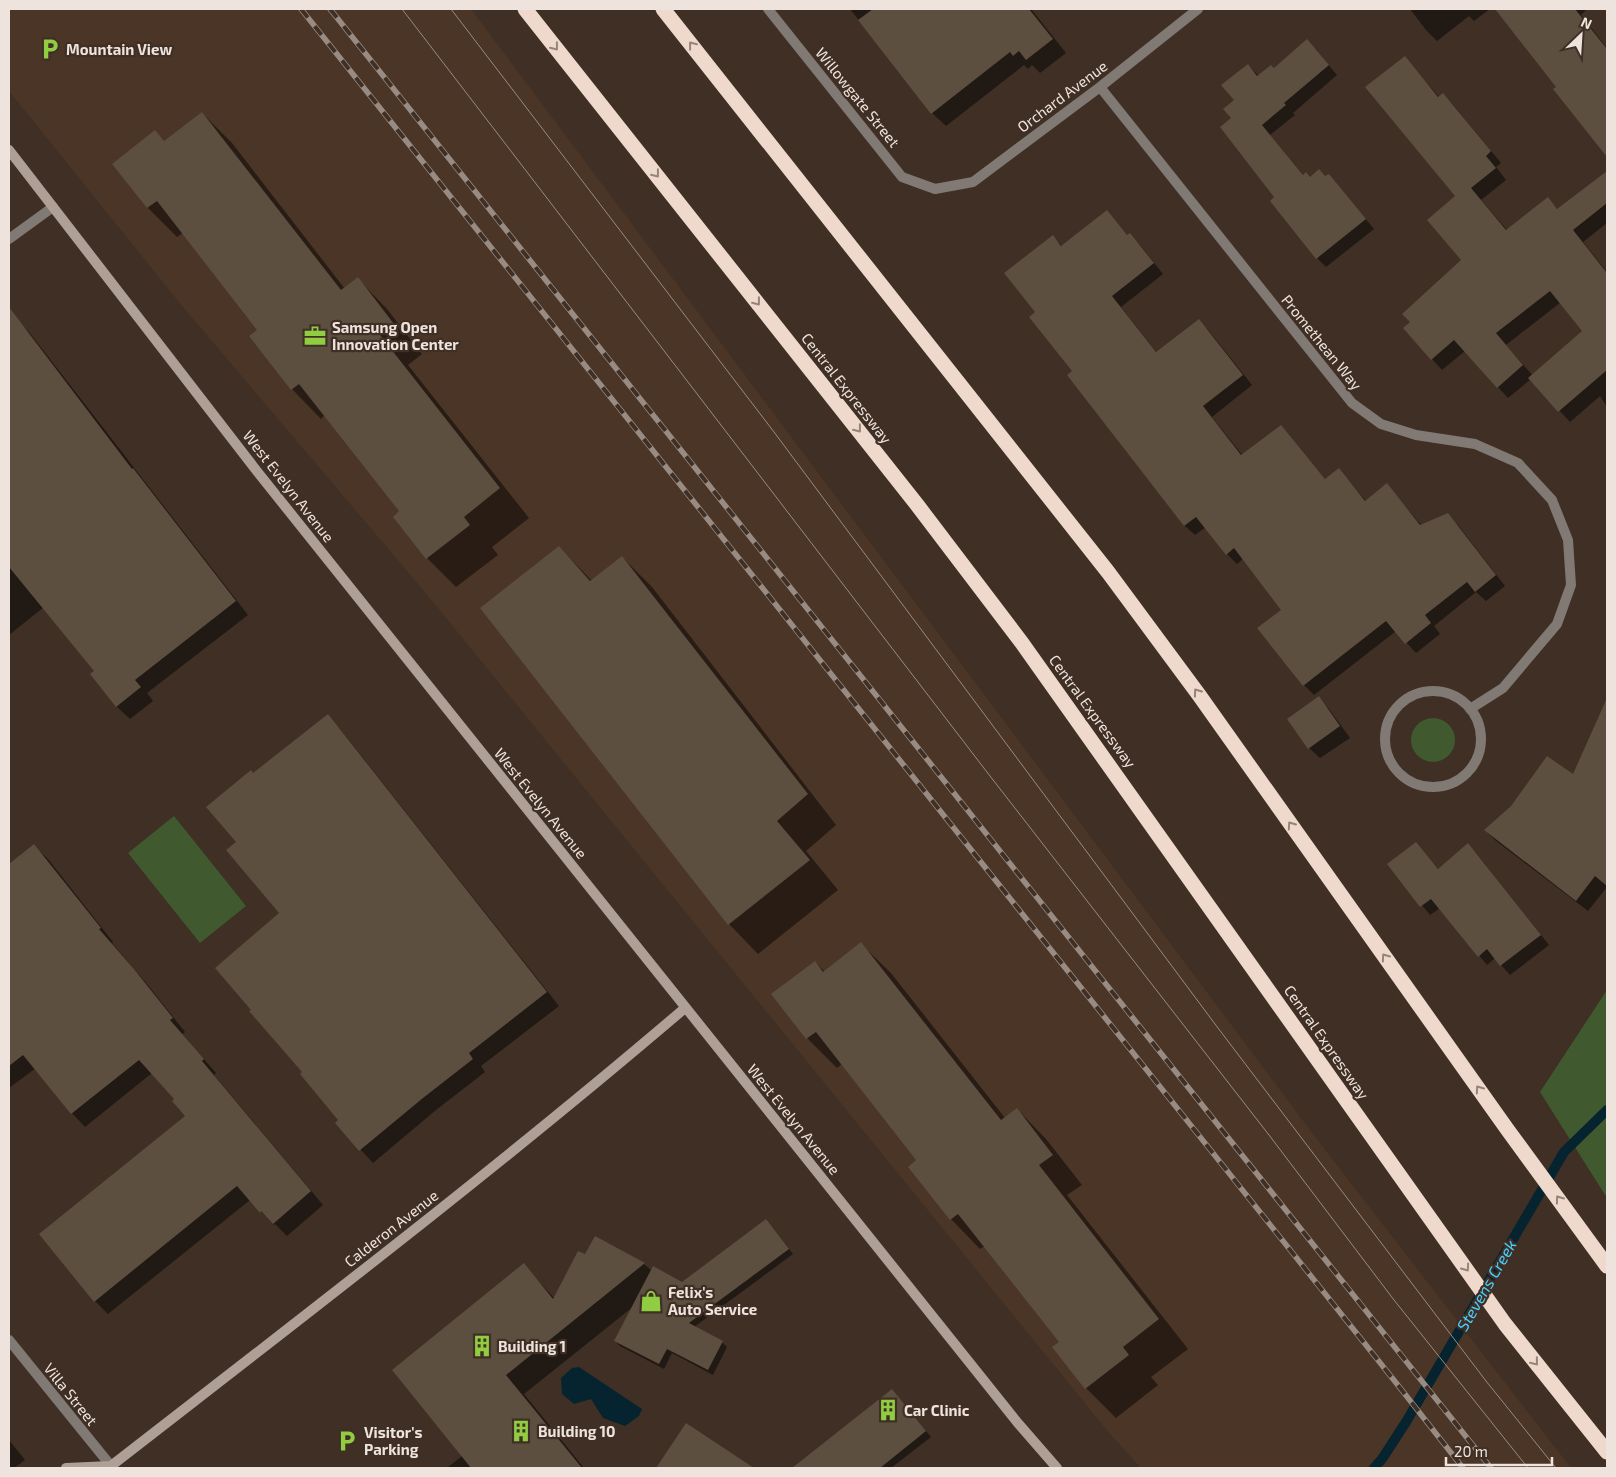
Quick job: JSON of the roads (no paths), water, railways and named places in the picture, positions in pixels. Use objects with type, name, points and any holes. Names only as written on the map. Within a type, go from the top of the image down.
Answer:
[{"type":"highway","name":"Central Expressway","points":[[525,9],[918,506],[1022,643],[1505,1324],[1607,1452]]},
{"type":"highway","points":[[663,9],[1108,572],[1199,695],[1507,1129],[1607,1266]]},
{"type":"highway","points":[[1588,1238],[1607,1256]]},
{"type":"main road","name":"West Evelyn Avenue","points":[[9,150],[256,470],[1017,1422],[1057,1468]]},
{"type":"main road","name":"Calderon Avenue","points":[[111,1467],[493,1167],[685,1008]]},
{"type":"main road","points":[[66,1468],[111,1467]]},
{"type":"street","name":"Willowgate Street","points":[[768,9],[902,177],[935,189]]},
{"type":"street","name":"Orchard Avenue","points":[[935,189],[973,182],[1198,9]]},
{"type":"street","name":"Promethean Way","points":[[1100,86],[1352,403],[1381,424],[1416,435],[1475,444],[1518,463],[1552,500],[1568,540],[1571,585],[1557,624],[1503,688],[1470,708]]},
{"type":"street","points":[[9,239],[53,206]]},
{"type":"street","points":[[1437,691],[1455,697],[1470,708],[1479,725],[1481,744],[1476,762],[1464,776],[1447,786],[1428,788],[1410,782],[1395,770],[1386,754],[1384,735],[1390,717],[1402,703],[1418,693],[1437,691]]},
{"type":"street","name":"Villa Street","points":[[9,1340],[111,1467]]},
{"type":"water","points":[[579,1367],[642,1409],[639,1416],[625,1426],[603,1418],[591,1399],[574,1404],[562,1394],[561,1378],[572,1368]]},
{"type":"waterway","name":"Stevens Creek","points":[[1374,1468],[1406,1422],[1564,1152],[1607,1110]]},
{"type":"tram line","points":[[402,9],[1394,1300],[1528,1468]]},
{"type":"tram line","points":[[451,9],[774,432],[1218,1028],[1486,1381],[1556,1468]]},
{"type":"railway","points":[[301,9],[1463,1468]]},
{"type":"railway","points":[[330,9],[1491,1468]]},
{"type":"place","name":"Mountain View","points":[[50,49]]},
{"type":"place","name":"Samsung Open Innovation Center","points":[[315,336]]},
{"type":"place","name":"Felix's Auto Service","points":[[651,1301]]},
{"type":"place","name":"Building 1","points":[[482,1346]]},
{"type":"place","name":"Car Clinic","points":[[888,1410]]},
{"type":"place","name":"Building 10","points":[[521,1431]]},
{"type":"place","name":"Visitor's Parking","points":[[347,1441]]}]
